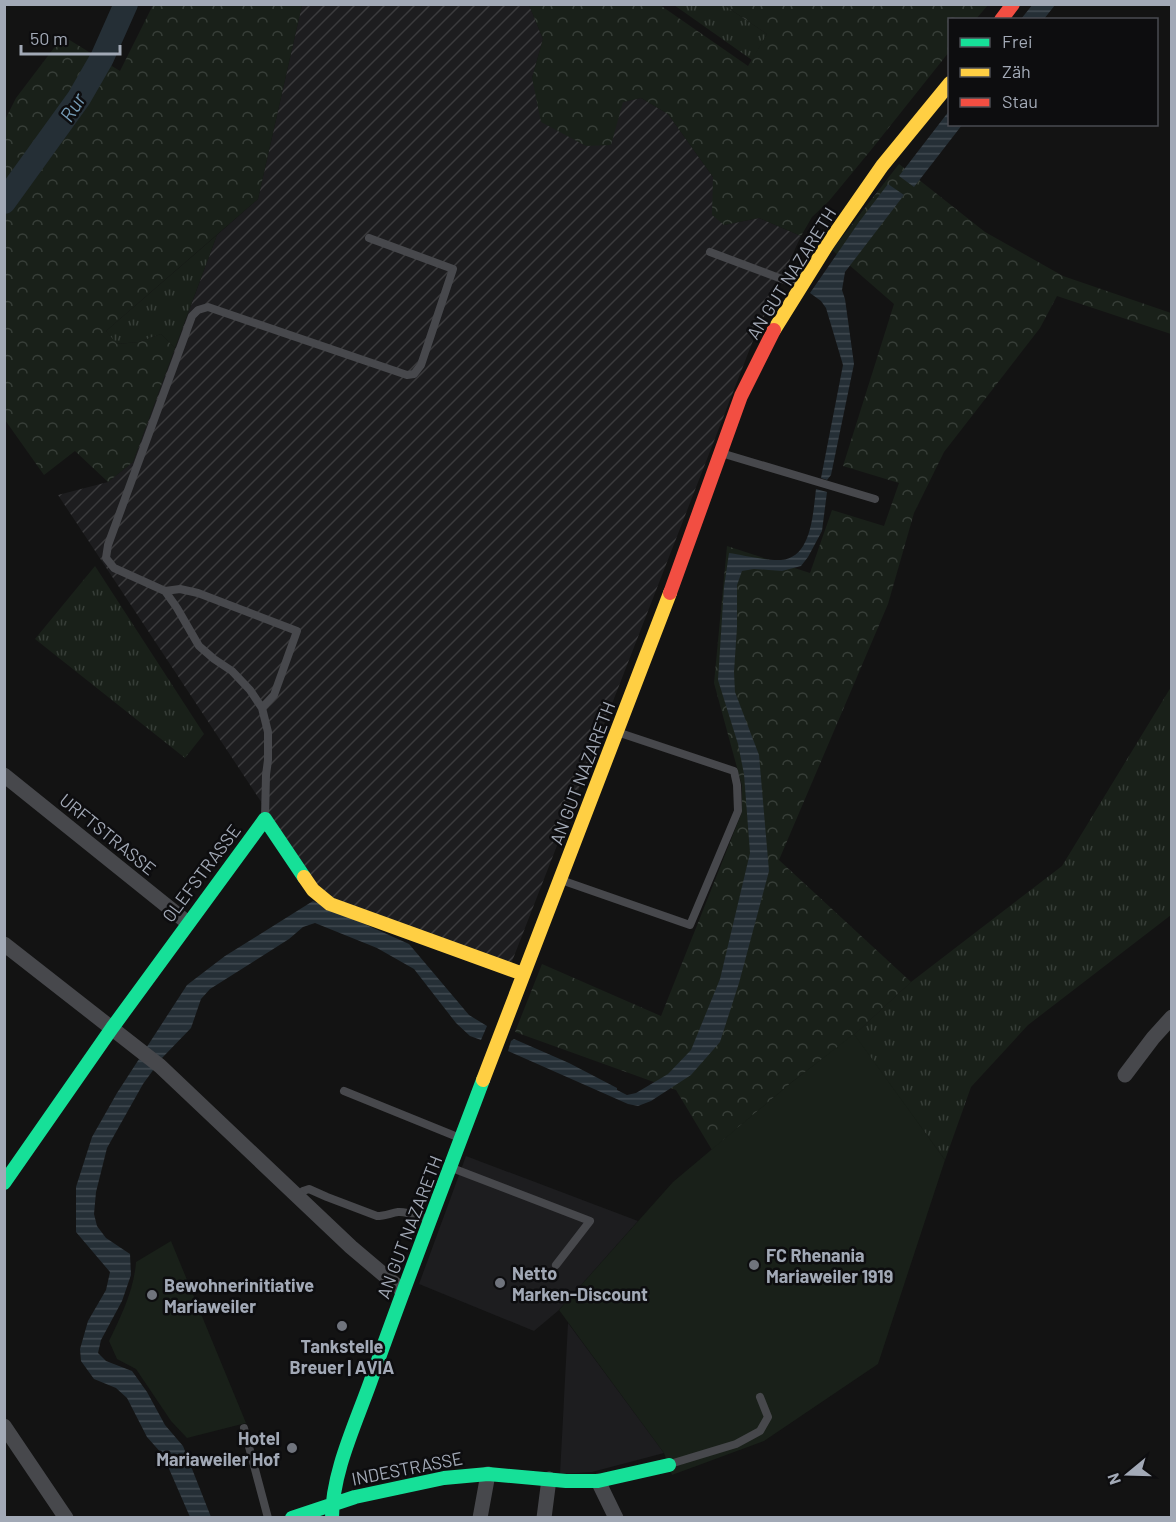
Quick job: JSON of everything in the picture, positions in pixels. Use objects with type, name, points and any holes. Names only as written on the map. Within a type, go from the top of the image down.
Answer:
[{"type":"main road","points":[[1002,18],[1013,4]]},
{"type":"main road","name":"AN GUT NAZARETH","points":[[332,1511],[340,1467],[430,1220],[662,615],[741,396],[778,322],[800,285],[882,166],[948,85]]},
{"type":"main road","name":"OLEFSTRASSE","points":[[4,1183],[112,1028],[265,819],[313,890],[330,904],[523,974]]},
{"type":"main road","name":"INDESTRASSE","points":[[332,1511],[368,1494],[444,1478],[488,1474],[566,1481],[598,1481],[669,1465]]},
{"type":"main road","points":[[292,1518],[332,1511]]},
{"type":"street","name":"URFTSTRASSE","points":[[4,775],[188,923]]},
{"type":"street","points":[[4,944],[160,1066],[351,1247],[404,1292]]},
{"type":"street","points":[[1125,1075],[1172,1017]]},
{"type":"street","points":[[4,1426],[66,1518]]},
{"type":"street","points":[[480,1518],[488,1474]]},
{"type":"street","points":[[544,1518],[549,1479]]},
{"type":"street","points":[[598,1481],[616,1518]]},
{"type":"lane","points":[[265,819],[268,732],[262,708],[250,690],[232,671],[199,646],[165,591],[114,568],[106,558],[108,544],[192,316],[198,310],[208,307],[407,375],[414,374],[421,365],[453,269],[369,238]]},
{"type":"lane","points":[[710,252],[800,285]]},
{"type":"lane","points":[[719,453],[875,499]]},
{"type":"lane","points":[[165,591],[180,589],[198,593],[297,631],[274,695],[262,708]]},
{"type":"lane","points":[[560,880],[690,925],[738,811],[734,771],[617,732]]},
{"type":"lane","points":[[344,1091],[461,1138]]},
{"type":"lane","points":[[450,1167],[590,1221],[556,1265]]},
{"type":"lane","points":[[297,1196],[309,1189],[378,1216],[404,1212],[430,1220]]},
{"type":"lane","points":[[669,1465],[736,1444],[760,1431],[768,1417],[760,1397]]},
{"type":"lane","points":[[243,1428],[268,1518]]},
{"type":"shaded area","points":[[1033,4],[1055,4],[1045,18],[1022,18]]},
{"type":"shaded area","points":[[302,5],[529,5],[543,39],[532,78],[623,102],[641,98],[668,114],[713,177],[724,225],[759,218],[801,236],[754,338],[511,964],[333,900],[317,886],[58,495],[108,482],[133,462],[217,235],[258,199]]},
{"type":"shaded area","points":[[948,112],[948,126],[961,126],[914,187],[899,176]]},
{"type":"shaded area","points":[[888,184],[904,195],[845,272],[842,290],[854,364],[831,475],[827,480],[821,478],[843,365],[826,308],[810,293]]},
{"type":"shaded area","points":[[816,489],[827,492],[822,531],[801,566],[782,571],[754,569],[742,571],[737,585],[735,692],[759,755],[769,871],[739,983],[720,1042],[691,1075],[651,1101],[638,1106],[628,1104],[508,1051],[511,1041],[514,1039],[569,1063],[627,1095],[636,1093],[668,1074],[691,1050],[720,979],[750,853],[744,774],[738,744],[718,680],[724,587],[729,553],[775,560],[791,557],[805,543],[812,521]]},
{"type":"shaded area","points":[[313,901],[409,944],[469,1015],[487,1026],[481,1040],[470,1036],[456,1023],[414,969],[377,948],[315,923],[303,927],[289,939],[210,989],[201,999],[191,1028],[162,1058],[143,1084],[107,1148],[96,1192],[94,1214],[97,1226],[106,1238],[130,1254],[131,1275],[122,1301],[101,1340],[98,1353],[106,1361],[132,1371],[147,1392],[165,1425],[183,1446],[211,1517],[190,1517],[163,1455],[147,1437],[127,1398],[116,1388],[94,1379],[81,1361],[80,1349],[88,1321],[106,1290],[110,1272],[76,1232],[76,1187],[92,1137],[117,1093],[187,985],[225,956]]},
{"type":"shaded area","points":[[466,1156],[638,1221],[559,1310],[534,1331],[419,1284]]},
{"type":"shaded area","points":[[568,1323],[664,1453],[592,1472],[560,1474]]},
{"type":"green space","points":[[153,5],[302,5],[258,199],[106,331],[117,344],[139,342],[161,334],[175,348],[133,462],[108,482],[75,451],[44,475],[5,420],[5,120],[16,98],[63,36],[120,71]]},
{"type":"green space","points":[[529,5],[660,5],[748,66],[767,34],[724,5],[988,5],[977,18],[948,18],[948,53],[829,201],[812,217],[801,236],[759,218],[724,225],[712,215],[713,177],[668,114],[641,98],[623,102],[611,145],[586,146],[541,122],[532,78],[543,39]]},
{"type":"green space","points":[[674,5],[724,5],[767,34],[752,60]]},
{"type":"green space","points":[[899,164],[985,232],[1063,276],[1171,313],[1171,334],[1057,296],[1040,328],[944,452],[914,513],[888,604],[779,860],[911,982],[854,1035],[792,1082],[712,1150],[676,1090],[515,1032],[542,964],[661,1016],[742,812],[742,786],[714,683],[727,546],[810,573],[832,510],[884,526],[899,483],[843,466],[894,304],[832,250]]},
{"type":"green space","points":[[217,235],[175,348],[161,334],[139,342],[116,344],[106,331]]},
{"type":"green space","points":[[95,566],[204,734],[185,758],[35,639]]},
{"type":"green space","points":[[1171,687],[1171,915],[1028,1025],[971,1087],[945,1160],[854,1035],[911,982],[1062,866]]},
{"type":"green space","name":"FC Rhenania Mariaweiler 1919","points":[[854,1034],[945,1160],[878,1364],[764,1441],[672,1475],[664,1453],[559,1310],[673,1182],[792,1082]]},
{"type":"green space","points":[[171,1241],[246,1423],[187,1438],[171,1421],[136,1369],[117,1359],[109,1341],[130,1293],[136,1262]]},
{"type":"waterway","name":"Rur","points":[[4,202],[79,98],[102,58],[126,4]]},
{"type":"traffic: fast","points":[[4,1183],[112,1028],[265,819],[304,877]]},
{"type":"traffic: fast","points":[[332,1518],[336,1484],[345,1449],[483,1080]]},
{"type":"traffic: fast","points":[[292,1518],[355,1497],[444,1478],[488,1474],[566,1481],[598,1481],[669,1465]]},
{"type":"traffic: slow","points":[[774,330],[827,245],[882,166],[948,85]]},
{"type":"traffic: slow","points":[[483,1080],[670,593]]},
{"type":"traffic: slow","points":[[304,877],[313,890],[330,904],[523,974]]},
{"type":"traffic: jam","points":[[1002,18],[1013,4]]},
{"type":"traffic: jam","points":[[670,593],[741,396],[774,330]]},
{"type":"place","name":"FC Rhenania Mariaweiler 1919","points":[[754,1265]]},
{"type":"place","name":"Netto Marken-Discount","points":[[500,1283]]},
{"type":"place","name":"Bewohnerinitiative Mariaweiler","points":[[152,1295]]},
{"type":"place","name":"Tankstelle Breuer | AVIA","points":[[342,1326]]},
{"type":"place","name":"Hotel Mariaweiler Hof","points":[[292,1448]]}]
